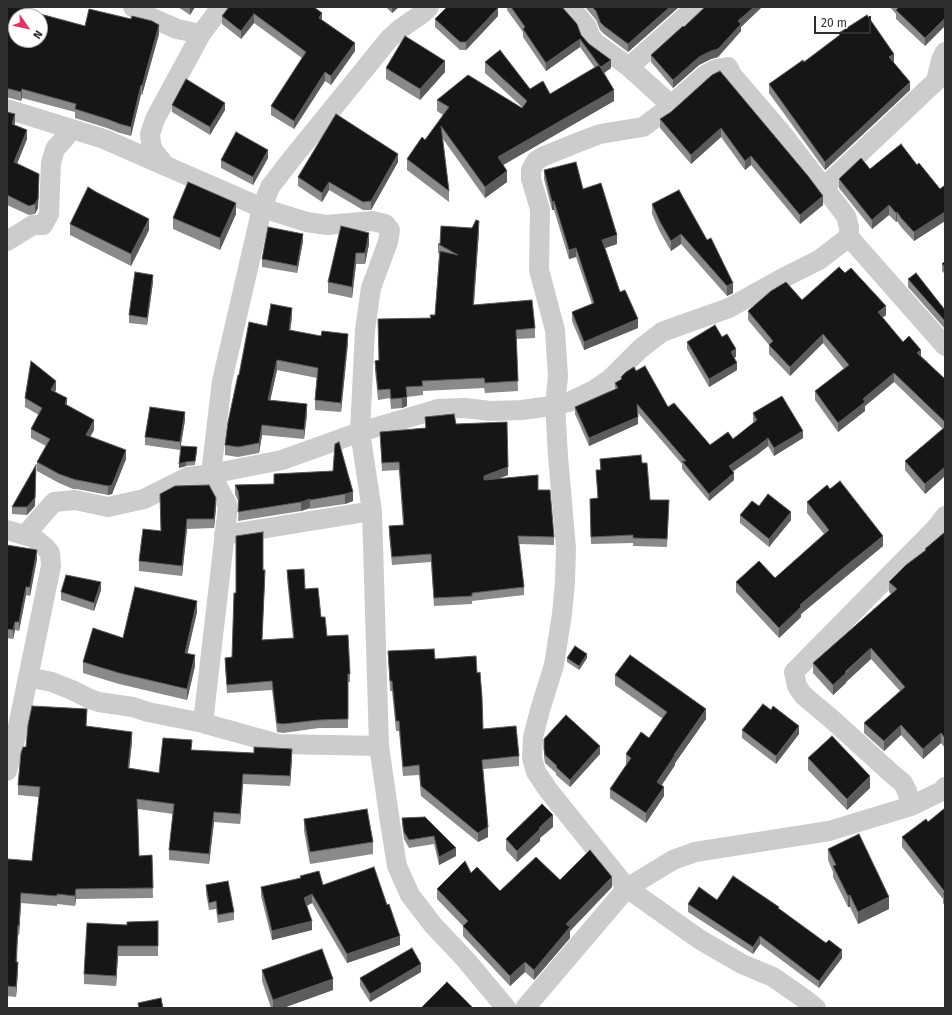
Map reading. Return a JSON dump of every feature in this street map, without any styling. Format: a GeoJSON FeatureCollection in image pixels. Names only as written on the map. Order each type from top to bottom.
{"type":"FeatureCollection","features":[{"type":"Feature","properties":{"kind":"street"},"geometry":{"type":"LineString","coordinates":[[133,7],[143,14],[177,29],[201,34]]}},
{"type":"Feature","properties":{"kind":"street"},"geometry":{"type":"LineString","coordinates":[[165,166],[153,150],[150,134],[155,119],[201,34],[221,7]]}},
{"type":"Feature","properties":{"kind":"street"},"geometry":{"type":"LineString","coordinates":[[203,723],[228,506],[211,474],[222,381],[262,208],[270,187],[389,39],[400,29],[424,13],[429,7]]}},
{"type":"Feature","properties":{"kind":"street"},"geometry":{"type":"LineString","coordinates":[[570,7],[587,27],[590,36],[596,43],[629,67],[672,105]]}},
{"type":"Feature","properties":{"kind":"street"},"geometry":{"type":"LineString","coordinates":[[629,67],[696,7]]}},
{"type":"Feature","properties":{"kind":"street"},"geometry":{"type":"LineString","coordinates":[[824,187],[936,81],[941,60],[945,52]]}},
{"type":"Feature","properties":{"kind":"street"},"geometry":{"type":"LineString","coordinates":[[816,1008],[773,977],[742,964],[699,939],[627,888],[536,772],[532,758],[533,737],[554,665],[562,614],[566,548],[555,404],[558,376],[555,330],[539,270],[540,209],[531,179],[531,170],[536,161],[542,157],[579,142],[600,134],[643,127],[672,105],[705,75],[716,69],[728,67],[732,76],[781,132],[846,216],[849,227],[849,238],[945,346]]}},
{"type":"Feature","properties":{"kind":"street"},"geometry":{"type":"LineString","coordinates":[[7,109],[104,139],[262,208],[307,222],[327,225],[372,221],[386,224],[390,230],[388,242],[371,288],[365,330],[360,432],[372,511],[379,746],[397,866],[410,895],[433,925],[466,960],[506,1008]]}},
{"type":"Feature","properties":{"kind":"street"},"geometry":{"type":"LineString","coordinates":[[7,242],[33,225],[43,225],[49,214],[51,163],[55,149],[66,138],[71,129]]}},
{"type":"Feature","properties":{"kind":"street"},"geometry":{"type":"LineString","coordinates":[[16,532],[54,502],[75,500],[108,508],[144,499],[188,477],[282,460],[360,432],[438,409],[465,408],[490,411],[522,410],[569,402],[594,390],[610,379],[640,349],[662,332],[729,308],[781,278],[819,260],[849,238]]}},
{"type":"Feature","properties":{"kind":"street"},"geometry":{"type":"LineString","coordinates":[[224,535],[372,511]]}},
{"type":"Feature","properties":{"kind":"street"},"geometry":{"type":"LineString","coordinates":[[910,806],[907,790],[903,782],[803,695],[797,686],[794,672],[935,529],[945,516]]}},
{"type":"Feature","properties":{"kind":"street"},"geometry":{"type":"LineString","coordinates":[[7,771],[16,736],[51,566],[50,553],[45,547],[34,538],[16,532]]}},
{"type":"Feature","properties":{"kind":"street"},"geometry":{"type":"LineString","coordinates":[[28,677],[52,682],[98,702],[133,707],[148,712],[203,723],[278,744],[379,746]]}},
{"type":"Feature","properties":{"kind":"street"},"geometry":{"type":"LineString","coordinates":[[524,1008],[627,888],[673,860],[695,852],[829,830],[910,806],[942,791],[945,787]]}},
{"type":"Feature","properties":{"kind":"building"},"geometry":{"type":"Polygon","coordinates":[[[7,7],[30,7],[8,8],[8,48],[48,48],[48,16],[85,26],[89,9],[131,19],[132,16],[152,21],[159,25],[142,86],[141,85],[131,127],[75,109],[76,104],[22,89],[21,92],[7,89],[7,7]]]}},
{"type":"Feature","properties":{"kind":"building"},"geometry":{"type":"Polygon","coordinates":[[[229,7],[314,7],[322,13],[319,18],[355,43],[331,76],[325,72],[294,121],[271,106],[306,52],[253,13],[254,14],[241,31],[222,16],[229,7]]]}},
{"type":"Feature","properties":{"kind":"building"},"geometry":{"type":"Polygon","coordinates":[[[447,7],[498,8],[466,42],[460,42],[435,19],[447,7]]]}},
{"type":"Feature","properties":{"kind":"building"},"geometry":{"type":"Polygon","coordinates":[[[511,7],[562,7],[577,24],[581,35],[589,44],[611,60],[601,67],[580,39],[546,63],[523,29],[525,27],[511,7]]]}},
{"type":"Feature","properties":{"kind":"building"},"geometry":{"type":"Polygon","coordinates":[[[592,7],[670,7],[628,44],[600,22],[596,11],[592,7]]]}},
{"type":"Feature","properties":{"kind":"building"},"geometry":{"type":"Polygon","coordinates":[[[705,7],[754,7],[738,21],[741,24],[718,49],[699,57],[673,80],[651,55],[705,7]]]}},
{"type":"Feature","properties":{"kind":"building"},"geometry":{"type":"Polygon","coordinates":[[[897,7],[945,7],[945,18],[925,38],[896,10],[898,8],[897,7]]]}},
{"type":"Feature","properties":{"kind":"building"},"geometry":{"type":"Polygon","coordinates":[[[867,15],[894,54],[889,57],[910,82],[825,162],[769,84],[803,60],[804,62],[840,35],[839,33],[867,15]]]}},
{"type":"Feature","properties":{"kind":"building"},"geometry":{"type":"Polygon","coordinates":[[[405,36],[445,61],[420,89],[386,68],[405,36]]]}},
{"type":"Feature","properties":{"kind":"building"},"geometry":{"type":"Polygon","coordinates":[[[500,50],[530,89],[543,81],[550,94],[599,65],[614,90],[498,157],[507,171],[485,187],[441,126],[449,191],[407,159],[422,137],[425,140],[449,107],[437,100],[468,75],[522,108],[527,101],[485,62],[500,50]]]}},
{"type":"Feature","properties":{"kind":"building"},"geometry":{"type":"Polygon","coordinates":[[[720,71],[823,196],[800,215],[751,156],[745,161],[721,128],[691,155],[660,119],[671,112],[712,75],[720,71]]]}},
{"type":"Feature","properties":{"kind":"building"},"geometry":{"type":"Polygon","coordinates":[[[186,79],[225,103],[210,127],[172,105],[186,79]]]}},
{"type":"Feature","properties":{"kind":"building"},"geometry":{"type":"Polygon","coordinates":[[[7,112],[15,114],[12,124],[27,130],[14,162],[39,174],[38,199],[35,204],[29,206],[7,195],[7,112]]]}},
{"type":"Feature","properties":{"kind":"building"},"geometry":{"type":"Polygon","coordinates":[[[336,114],[398,154],[371,201],[363,202],[329,182],[322,193],[298,177],[336,114]]]}},
{"type":"Feature","properties":{"kind":"building"},"geometry":{"type":"Polygon","coordinates":[[[236,132],[268,150],[253,177],[221,160],[236,132]]]}},
{"type":"Feature","properties":{"kind":"building"},"geometry":{"type":"Polygon","coordinates":[[[901,144],[917,165],[919,163],[940,189],[945,185],[945,212],[914,232],[889,205],[872,220],[839,179],[861,158],[870,169],[901,144]]]}},
{"type":"Feature","properties":{"kind":"building"},"geometry":{"type":"Polygon","coordinates":[[[576,162],[583,189],[601,183],[617,235],[602,240],[620,292],[625,290],[638,319],[584,342],[572,312],[594,303],[576,248],[569,250],[554,201],[552,202],[544,170],[576,162]]]}},
{"type":"Feature","properties":{"kind":"building"},"geometry":{"type":"Polygon","coordinates":[[[188,182],[236,203],[220,238],[173,218],[188,182]]]}},
{"type":"Feature","properties":{"kind":"building"},"geometry":{"type":"Polygon","coordinates":[[[88,187],[149,219],[131,254],[70,224],[88,187]]]}},
{"type":"Feature","properties":{"kind":"building"},"geometry":{"type":"Polygon","coordinates":[[[679,190],[707,240],[711,238],[733,283],[727,286],[681,234],[671,241],[652,204],[679,190]]]}},
{"type":"Feature","properties":{"kind":"building"},"geometry":{"type":"Polygon","coordinates":[[[476,220],[479,221],[473,305],[532,300],[535,328],[516,330],[518,381],[485,383],[484,378],[422,381],[423,386],[406,387],[407,397],[391,399],[390,389],[378,390],[375,361],[379,360],[378,319],[431,318],[430,315],[435,315],[440,251],[458,255],[438,244],[440,244],[441,226],[472,228],[476,220]]]}},
{"type":"Feature","properties":{"kind":"building"},"geometry":{"type":"Polygon","coordinates":[[[341,226],[369,233],[365,253],[356,253],[352,287],[328,282],[341,226]]]}},
{"type":"Feature","properties":{"kind":"building"},"geometry":{"type":"Polygon","coordinates":[[[268,227],[303,234],[297,266],[262,259],[268,227]]]}},
{"type":"Feature","properties":{"kind":"building"},"geometry":{"type":"Polygon","coordinates":[[[839,267],[845,273],[851,268],[886,306],[878,312],[903,342],[909,336],[921,350],[917,353],[945,379],[945,422],[894,373],[863,399],[865,402],[838,423],[815,391],[849,365],[823,334],[790,367],[769,345],[773,341],[748,311],[771,291],[786,282],[802,300],[839,267]]]}},
{"type":"Feature","properties":{"kind":"building"},"geometry":{"type":"Polygon","coordinates":[[[135,272],[153,275],[147,318],[129,315],[135,272]]]}},
{"type":"Feature","properties":{"kind":"building"},"geometry":{"type":"Polygon","coordinates":[[[916,273],[945,310],[945,321],[908,279],[916,273]]]}},
{"type":"Feature","properties":{"kind":"building"},"geometry":{"type":"Polygon","coordinates":[[[271,304],[292,308],[289,330],[321,336],[322,331],[348,334],[341,403],[315,400],[318,368],[277,360],[268,400],[307,404],[304,430],[262,425],[259,443],[238,447],[225,445],[228,422],[249,322],[267,326],[271,304]]]}},
{"type":"Feature","properties":{"kind":"building"},"geometry":{"type":"Polygon","coordinates":[[[715,325],[722,337],[727,334],[736,349],[731,352],[737,363],[709,379],[687,342],[715,325]]]}},
{"type":"Feature","properties":{"kind":"building"},"geometry":{"type":"Polygon","coordinates":[[[31,361],[56,381],[51,390],[67,398],[65,404],[94,420],[86,435],[126,450],[112,485],[108,486],[73,479],[59,474],[37,462],[50,439],[31,429],[42,408],[25,398],[31,361]]]}},
{"type":"Feature","properties":{"kind":"building"},"geometry":{"type":"Polygon","coordinates":[[[645,366],[668,407],[674,403],[710,445],[728,432],[733,439],[757,420],[753,413],[782,396],[803,431],[774,448],[768,438],[729,466],[734,473],[709,494],[682,461],[686,461],[637,404],[638,417],[589,438],[575,407],[618,388],[615,383],[622,379],[621,377],[626,372],[634,367],[636,371],[645,366]]]}},
{"type":"Feature","properties":{"kind":"building"},"geometry":{"type":"Polygon","coordinates":[[[150,407],[185,412],[180,442],[145,437],[150,407]]]}},
{"type":"Feature","properties":{"kind":"building"},"geometry":{"type":"Polygon","coordinates":[[[454,414],[456,424],[507,422],[508,467],[484,476],[484,480],[538,475],[538,490],[550,490],[554,537],[518,536],[524,587],[472,593],[472,596],[434,598],[431,554],[392,557],[389,526],[404,525],[399,462],[382,463],[380,432],[426,428],[425,417],[454,414]]]}},
{"type":"Feature","properties":{"kind":"building"},"geometry":{"type":"Polygon","coordinates":[[[945,427],[945,467],[925,484],[905,461],[945,427]]]}},
{"type":"Feature","properties":{"kind":"building"},"geometry":{"type":"Polygon","coordinates":[[[339,442],[353,492],[238,512],[239,497],[235,485],[274,484],[274,474],[333,471],[335,444],[339,442]]]}},
{"type":"Feature","properties":{"kind":"building"},"geometry":{"type":"Polygon","coordinates":[[[181,446],[197,447],[195,461],[179,464],[181,446]]]}},
{"type":"Feature","properties":{"kind":"building"},"geometry":{"type":"Polygon","coordinates":[[[641,455],[642,463],[647,463],[650,500],[669,500],[667,539],[633,538],[633,535],[591,537],[590,499],[598,498],[596,470],[601,470],[600,459],[641,455]]]}},
{"type":"Feature","properties":{"kind":"building"},"geometry":{"type":"Polygon","coordinates":[[[36,465],[35,498],[27,507],[12,507],[36,465]]]}},
{"type":"Feature","properties":{"kind":"building"},"geometry":{"type":"Polygon","coordinates":[[[840,481],[883,536],[800,605],[801,607],[779,628],[736,582],[759,561],[775,578],[829,530],[807,502],[827,485],[830,489],[840,481]]]}},
{"type":"Feature","properties":{"kind":"building"},"geometry":{"type":"Polygon","coordinates":[[[209,485],[216,498],[214,519],[187,519],[182,566],[139,561],[143,529],[161,531],[160,494],[175,486],[209,485]]]}},
{"type":"Feature","properties":{"kind":"building"},"geometry":{"type":"Polygon","coordinates":[[[768,494],[791,512],[769,539],[740,515],[752,501],[759,506],[768,494]]]}},
{"type":"Feature","properties":{"kind":"building"},"geometry":{"type":"Polygon","coordinates":[[[263,532],[263,570],[265,570],[262,640],[294,638],[287,570],[304,569],[305,589],[318,588],[321,617],[325,617],[327,636],[348,635],[350,674],[348,674],[348,719],[319,720],[283,724],[277,723],[272,681],[227,685],[225,658],[232,657],[234,593],[236,593],[236,536],[263,532]]]}},
{"type":"Feature","properties":{"kind":"building"},"geometry":{"type":"Polygon","coordinates":[[[945,532],[945,738],[941,733],[923,749],[901,725],[884,741],[864,723],[905,687],[871,648],[833,685],[813,663],[897,589],[889,582],[906,565],[926,550],[925,549],[945,532]]]}},
{"type":"Feature","properties":{"kind":"building"},"geometry":{"type":"Polygon","coordinates":[[[7,545],[37,550],[30,587],[26,587],[19,622],[15,622],[13,630],[7,629],[7,545]]]}},
{"type":"Feature","properties":{"kind":"building"},"geometry":{"type":"Polygon","coordinates":[[[66,575],[101,582],[94,603],[61,592],[66,575]]]}},
{"type":"Feature","properties":{"kind":"building"},"geometry":{"type":"Polygon","coordinates":[[[135,587],[197,601],[185,653],[195,655],[187,689],[119,673],[83,662],[93,628],[123,638],[135,587]]]}},
{"type":"Feature","properties":{"kind":"building"},"geometry":{"type":"Polygon","coordinates":[[[575,646],[587,654],[579,666],[567,658],[575,646]]]}},
{"type":"Feature","properties":{"kind":"building"},"geometry":{"type":"Polygon","coordinates":[[[434,649],[435,659],[476,656],[477,673],[480,672],[483,729],[516,726],[519,756],[482,760],[488,827],[478,833],[421,786],[419,765],[403,767],[399,721],[396,721],[392,681],[390,681],[388,651],[434,649]]]}},
{"type":"Feature","properties":{"kind":"building"},"geometry":{"type":"Polygon","coordinates":[[[630,655],[706,709],[657,782],[664,787],[646,813],[610,789],[631,758],[626,754],[641,732],[649,738],[667,712],[615,675],[630,655]]]}},
{"type":"Feature","properties":{"kind":"building"},"geometry":{"type":"Polygon","coordinates":[[[763,704],[771,710],[773,706],[799,726],[776,756],[742,730],[763,704]]]}},
{"type":"Feature","properties":{"kind":"building"},"geometry":{"type":"Polygon","coordinates":[[[32,706],[87,709],[86,726],[132,732],[128,768],[159,773],[163,738],[192,740],[191,750],[254,753],[254,747],[292,749],[290,776],[243,774],[240,814],[214,812],[209,854],[169,850],[174,804],[137,799],[139,856],[152,855],[153,888],[76,889],[75,896],[21,893],[16,962],[18,962],[16,987],[7,986],[7,866],[8,859],[32,861],[40,787],[18,785],[21,753],[23,747],[26,747],[28,725],[32,706]]]}},
{"type":"Feature","properties":{"kind":"building"},"geometry":{"type":"Polygon","coordinates":[[[566,715],[600,746],[570,780],[545,755],[544,749],[544,739],[566,715]]]}},
{"type":"Feature","properties":{"kind":"building"},"geometry":{"type":"Polygon","coordinates":[[[832,736],[870,776],[847,799],[808,758],[832,736]]]}},
{"type":"Feature","properties":{"kind":"building"},"geometry":{"type":"Polygon","coordinates":[[[542,804],[553,815],[517,851],[506,839],[542,804]]]}},
{"type":"Feature","properties":{"kind":"building"},"geometry":{"type":"Polygon","coordinates":[[[945,808],[945,892],[902,837],[926,819],[928,822],[945,808]]]}},
{"type":"Feature","properties":{"kind":"building"},"geometry":{"type":"Polygon","coordinates":[[[367,809],[373,842],[310,852],[304,819],[367,809]]]}},
{"type":"Feature","properties":{"kind":"building"},"geometry":{"type":"Polygon","coordinates":[[[425,817],[456,848],[439,857],[434,836],[409,840],[404,832],[402,818],[425,817]]]}},
{"type":"Feature","properties":{"kind":"building"},"geometry":{"type":"Polygon","coordinates":[[[859,834],[889,897],[858,912],[833,866],[836,865],[828,849],[859,834]]]}},
{"type":"Feature","properties":{"kind":"building"},"geometry":{"type":"Polygon","coordinates":[[[590,850],[612,877],[566,924],[570,927],[534,970],[525,962],[510,976],[463,926],[468,921],[437,889],[465,861],[471,873],[477,867],[500,891],[536,857],[560,880],[590,850]]]}},
{"type":"Feature","properties":{"kind":"building"},"geometry":{"type":"Polygon","coordinates":[[[374,867],[387,905],[389,904],[400,936],[347,954],[312,894],[304,898],[312,921],[272,931],[261,887],[301,878],[300,876],[319,871],[323,885],[374,867]]]}},
{"type":"Feature","properties":{"kind":"building"},"geometry":{"type":"Polygon","coordinates":[[[733,876],[779,907],[778,908],[826,943],[829,940],[842,950],[819,981],[760,936],[753,947],[688,904],[699,887],[717,900],[733,876]]]}},
{"type":"Feature","properties":{"kind":"building"},"geometry":{"type":"Polygon","coordinates":[[[228,881],[234,912],[218,915],[216,901],[209,903],[206,885],[228,881]]]}},
{"type":"Feature","properties":{"kind":"building"},"geometry":{"type":"Polygon","coordinates":[[[158,921],[158,946],[118,946],[116,976],[84,974],[87,923],[127,925],[127,922],[158,921]]]}},
{"type":"Feature","properties":{"kind":"building"},"geometry":{"type":"Polygon","coordinates":[[[412,948],[421,964],[370,994],[360,978],[412,948]]]}},
{"type":"Feature","properties":{"kind":"building"},"geometry":{"type":"Polygon","coordinates":[[[322,949],[333,979],[273,1000],[262,970],[322,949]]]}},
{"type":"Feature","properties":{"kind":"building"},"geometry":{"type":"Polygon","coordinates":[[[447,982],[473,1008],[421,1008],[447,982]]]}},
{"type":"Feature","properties":{"kind":"building"},"geometry":{"type":"Polygon","coordinates":[[[161,998],[163,1008],[139,1008],[138,1003],[161,998]]]}}]}
